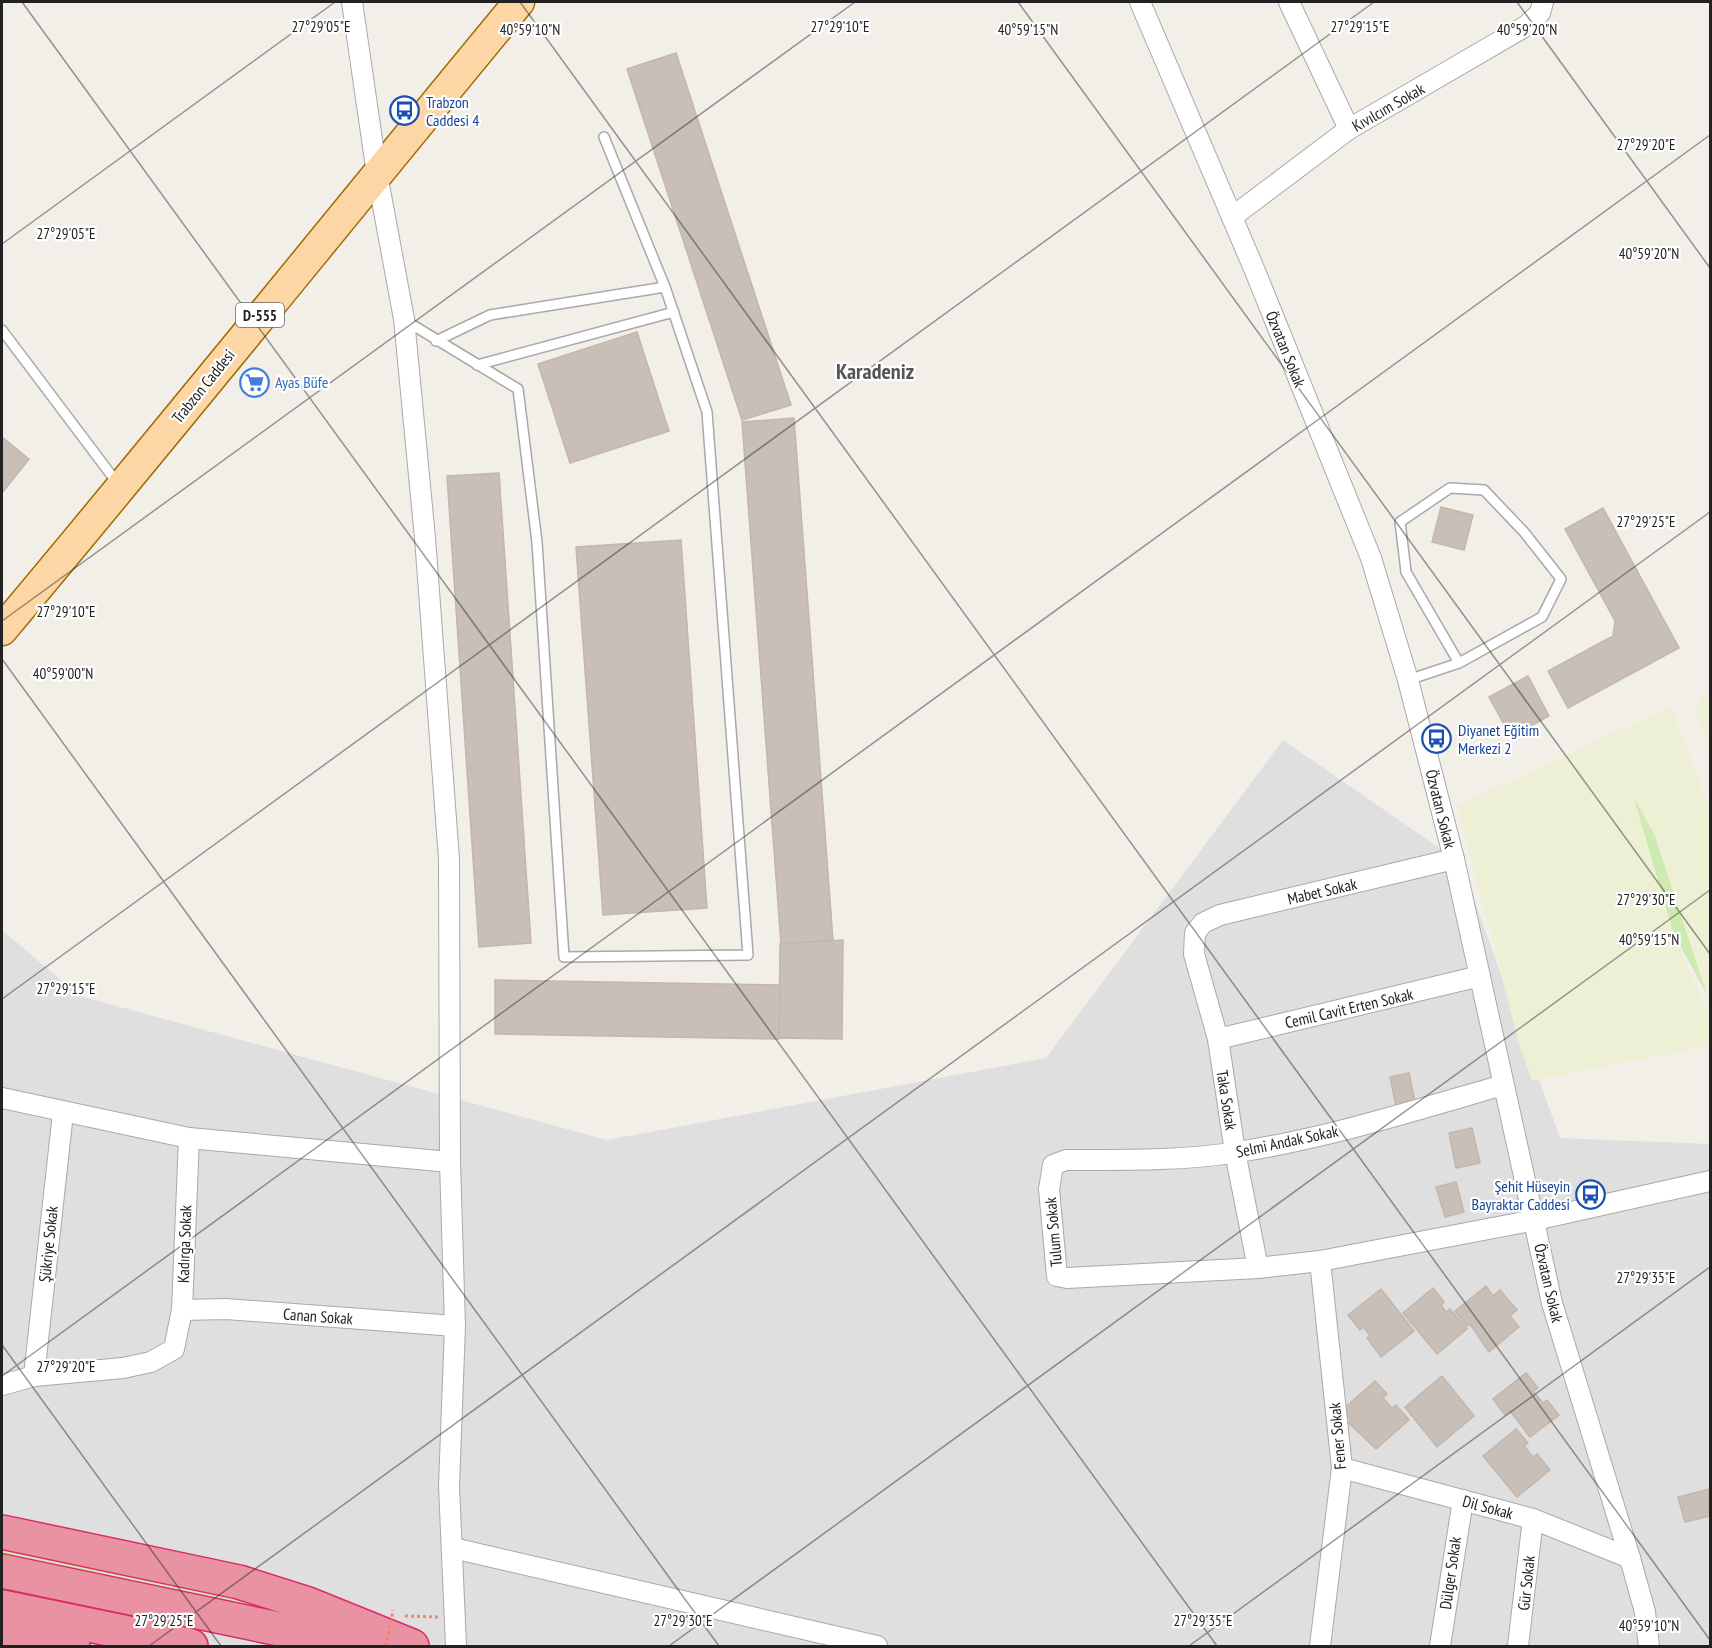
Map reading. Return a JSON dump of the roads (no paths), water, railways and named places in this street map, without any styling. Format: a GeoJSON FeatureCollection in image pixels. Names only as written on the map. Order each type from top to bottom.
{"type":"FeatureCollection","features":[{"type":"Feature","properties":{"kind":"highway"},"geometry":{"type":"LineString","coordinates":[[2,1532],[239,1582],[317,1608],[412,1647]]}},
{"type":"Feature","properties":{"kind":"highway"},"geometry":{"type":"LineString","coordinates":[[2,1571],[360,1647]]}},
{"type":"Feature","properties":{"kind":"highway"},"geometry":{"type":"LineString","coordinates":[[2,1607],[191,1647]]}},
{"type":"Feature","properties":{"kind":"highway"},"geometry":{"type":"LineString","coordinates":[[2,1634],[73,1647]]}},
{"type":"Feature","properties":{"kind":"main road","name":"Trabzon Caddesi"},"geometry":{"type":"LineString","coordinates":[[2,630],[519,2]]}},
{"type":"Feature","properties":{"kind":"street"},"geometry":{"type":"LineString","coordinates":[[352,2],[378,174],[404,320],[425,538],[449,859],[450,1162],[455,1326],[449,1486],[456,1647]]}},
{"type":"Feature","properties":{"kind":"street","name":"Özvatan Sokak"},"geometry":{"type":"LineString","coordinates":[[1140,2],[1232,217],[1371,558],[1408,680],[1454,859],[1552,1304],[1630,1558],[1645,1612],[1649,1647]]}},
{"type":"Feature","properties":{"kind":"street"},"geometry":{"type":"LineString","coordinates":[[1289,2],[1348,129]]}},
{"type":"Feature","properties":{"kind":"street","name":"Kıvılcım Sokak"},"geometry":{"type":"LineString","coordinates":[[1232,217],[1348,129],[1526,27],[1540,13],[1543,2]]}},
{"type":"Feature","properties":{"kind":"street","name":"Mabet Sokak"},"geometry":{"type":"LineString","coordinates":[[1195,933],[1203,923],[1220,915],[1454,859]]}},
{"type":"Feature","properties":{"kind":"street","name":"Taka Sokak"},"geometry":{"type":"LineString","coordinates":[[1195,933],[1194,954],[1218,1039],[1235,1152],[1258,1268]]}},
{"type":"Feature","properties":{"kind":"street","name":"Cemil Cavit Erten Sokak"},"geometry":{"type":"LineString","coordinates":[[1218,1039],[1480,976]]}},
{"type":"Feature","properties":{"kind":"street","name":"Selmi Andak Sokak"},"geometry":{"type":"LineString","coordinates":[[1066,1160],[1170,1160],[1235,1152],[1366,1124],[1503,1085]]}},
{"type":"Feature","properties":{"kind":"street"},"geometry":{"type":"LineString","coordinates":[[2,1098],[63,1113],[189,1137],[450,1162]]}},
{"type":"Feature","properties":{"kind":"street","name":"Şükriye Sokak"},"geometry":{"type":"LineString","coordinates":[[34,1376],[63,1113]]}},
{"type":"Feature","properties":{"kind":"street","name":"Kadırga Sokak"},"geometry":{"type":"LineString","coordinates":[[34,1376],[123,1368],[152,1362],[174,1349],[182,1310],[189,1137]]}},
{"type":"Feature","properties":{"kind":"street","name":"Tulum Sokak"},"geometry":{"type":"LineString","coordinates":[[1066,1160],[1053,1166],[1049,1189],[1057,1276],[1067,1278],[1258,1268]]}},
{"type":"Feature","properties":{"kind":"street"},"geometry":{"type":"LineString","coordinates":[[1258,1268],[1320,1261],[1535,1220],[1710,1181]]}},
{"type":"Feature","properties":{"kind":"street","name":"Fener Sokak"},"geometry":{"type":"LineString","coordinates":[[1320,1261],[1342,1468],[1320,1647]]}},
{"type":"Feature","properties":{"kind":"street","name":"Canan Sokak"},"geometry":{"type":"LineString","coordinates":[[182,1310],[226,1309],[455,1326]]}},
{"type":"Feature","properties":{"kind":"street"},"geometry":{"type":"LineString","coordinates":[[2,1385],[34,1376]]}},
{"type":"Feature","properties":{"kind":"street","name":"Dil Sokak"},"geometry":{"type":"LineString","coordinates":[[1342,1468],[1533,1519],[1630,1558]]}},
{"type":"Feature","properties":{"kind":"street","name":"Dülger Sokak"},"geometry":{"type":"LineString","coordinates":[[1440,1647],[1462,1500]]}},
{"type":"Feature","properties":{"kind":"street","name":"Gür Sokak"},"geometry":{"type":"LineString","coordinates":[[1518,1647],[1533,1519]]}},
{"type":"Feature","properties":{"kind":"street"},"geometry":{"type":"LineString","coordinates":[[453,1548],[878,1647]]}},
{"type":"Feature","properties":{"kind":"lane"},"geometry":{"type":"LineString","coordinates":[[404,320],[518,388],[537,542],[564,957],[748,955],[707,412],[665,287],[604,137]]}},
{"type":"Feature","properties":{"kind":"lane"},"geometry":{"type":"LineString","coordinates":[[436,341],[490,315],[665,287]]}},
{"type":"Feature","properties":{"kind":"lane"},"geometry":{"type":"LineString","coordinates":[[477,364],[674,312]]}},
{"type":"Feature","properties":{"kind":"lane"},"geometry":{"type":"LineString","coordinates":[[2,330],[121,488]]}},
{"type":"Feature","properties":{"kind":"lane"},"geometry":{"type":"LineString","coordinates":[[1408,680],[1459,663],[1542,617],[1561,579],[1524,532],[1484,490],[1450,488],[1400,522],[1406,572],[1459,663]]}},
{"type":"Feature","properties":{"kind":"place","name":"Trabzon Caddesi 4"},"geometry":{"type":"Point","coordinates":[405,111]}},
{"type":"Feature","properties":{"kind":"place","name":"Ayas Büfe"},"geometry":{"type":"Point","coordinates":[254,382]}},
{"type":"Feature","properties":{"kind":"place","name":"Diyanet Eğitim Merkezi 2"},"geometry":{"type":"Point","coordinates":[1437,739]}},
{"type":"Feature","properties":{"kind":"place","name":"Şehit Hüseyin Bayraktar Caddesi"},"geometry":{"type":"Point","coordinates":[1591,1195]}},
{"type":"Feature","properties":{"kind":"district","name":"Karadeniz"},"geometry":{"type":"Point","coordinates":[875,371]}}]}
